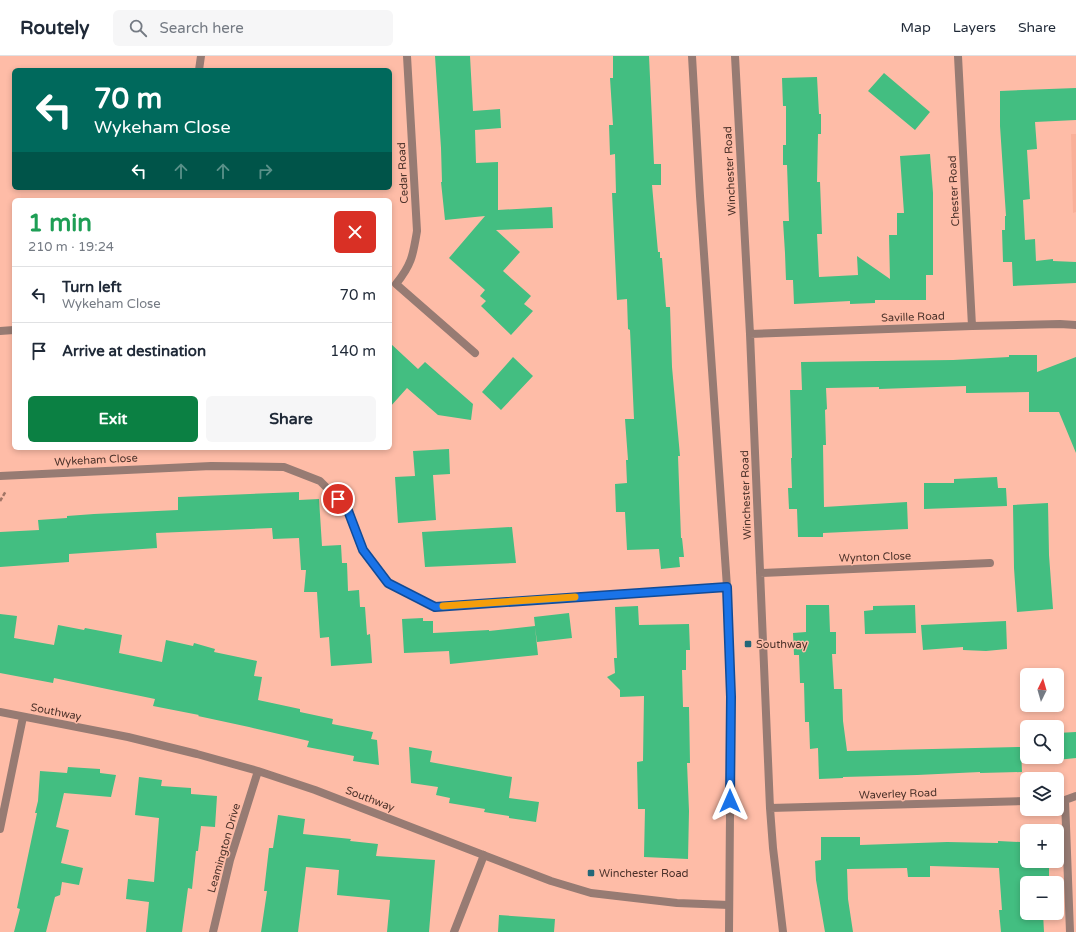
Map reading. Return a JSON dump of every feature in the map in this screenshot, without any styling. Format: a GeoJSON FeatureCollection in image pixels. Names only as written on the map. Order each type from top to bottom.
{"type":"FeatureCollection","features":[{"type":"Feature","properties":{"kind":"street"},"geometry":{"type":"LineString","coordinates":[[199,68],[201,56]]}},
{"type":"Feature","properties":{"kind":"street","name":"Cedar Road"},"geometry":{"type":"LineString","coordinates":[[407,56],[416,231],[414,252],[407,270],[393,287],[475,353]]}},
{"type":"Feature","properties":{"kind":"street"},"geometry":{"type":"LineString","coordinates":[[692,56],[700,204],[727,587],[731,697],[730,932]]}},
{"type":"Feature","properties":{"kind":"street","name":"Winchester Road"},"geometry":{"type":"LineString","coordinates":[[735,56],[750,334],[770,808],[783,932]]}},
{"type":"Feature","properties":{"kind":"street","name":"Chester Road"},"geometry":{"type":"LineString","coordinates":[[958,56],[972,326]]}},
{"type":"Feature","properties":{"kind":"street","name":"Saville Road"},"geometry":{"type":"LineString","coordinates":[[750,334],[972,326],[1076,325]]}},
{"type":"Feature","properties":{"kind":"street"},"geometry":{"type":"LineString","coordinates":[[0,331],[12,330]]}},
{"type":"Feature","properties":{"kind":"street","name":"Wykeham Close"},"geometry":{"type":"LineString","coordinates":[[0,476],[211,466],[284,467],[320,480],[347,508],[363,550],[388,583],[435,607],[727,587]]}},
{"type":"Feature","properties":{"kind":"street","name":"Wynton Close"},"geometry":{"type":"LineString","coordinates":[[760,573],[990,563]]}},
{"type":"Feature","properties":{"kind":"street","name":"Southway"},"geometry":{"type":"LineString","coordinates":[[0,712],[128,737],[258,771],[315,790],[550,881],[591,893],[677,903],[729,905]]}},
{"type":"Feature","properties":{"kind":"street"},"geometry":{"type":"LineString","coordinates":[[0,829],[23,717]]}},
{"type":"Feature","properties":{"kind":"street","name":"Leamington Drive"},"geometry":{"type":"LineString","coordinates":[[213,932],[230,860],[258,771]]}},
{"type":"Feature","properties":{"kind":"street"},"geometry":{"type":"LineString","coordinates":[[1064,799],[1076,796]]}},
{"type":"Feature","properties":{"kind":"street","name":"Waverley Road"},"geometry":{"type":"LineString","coordinates":[[770,808],[1020,801]]}},
{"type":"Feature","properties":{"kind":"street"},"geometry":{"type":"LineString","coordinates":[[1062,816],[1070,932]]}},
{"type":"Feature","properties":{"kind":"street"},"geometry":{"type":"LineString","coordinates":[[454,932],[484,855]]}},
{"type":"Feature","properties":{"kind":"shaded area"},"geometry":{"type":"Polygon","coordinates":[[[1071,134],[1076,134],[1076,212],[1073,213],[1071,134]]]}},
{"type":"Feature","properties":{"kind":"building"},"geometry":{"type":"Polygon","coordinates":[[[435,56],[470,56],[473,111],[500,109],[501,128],[475,130],[476,163],[498,162],[498,210],[552,207],[553,228],[496,230],[520,252],[503,271],[531,296],[524,304],[533,311],[511,335],[481,306],[486,301],[480,296],[485,290],[449,258],[485,216],[445,220],[441,182],[441,148],[435,56]]]}},
{"type":"Feature","properties":{"kind":"building"},"geometry":{"type":"Polygon","coordinates":[[[613,56],[649,56],[654,164],[661,164],[661,185],[652,185],[658,252],[660,252],[660,258],[662,258],[666,307],[670,307],[672,367],[680,456],[678,456],[681,538],[684,557],[679,557],[680,567],[661,569],[659,549],[627,550],[625,512],[616,512],[615,484],[627,483],[626,460],[628,460],[625,419],[634,419],[627,299],[617,300],[612,193],[616,193],[615,154],[610,155],[609,125],[613,125],[610,78],[613,78],[613,56]]]}},
{"type":"Feature","properties":{"kind":"building"},"geometry":{"type":"Polygon","coordinates":[[[884,73],[930,112],[915,130],[868,91],[884,73]]]}},
{"type":"Feature","properties":{"kind":"building"},"geometry":{"type":"Polygon","coordinates":[[[817,77],[819,114],[821,114],[821,134],[818,134],[817,182],[820,182],[822,234],[817,234],[819,277],[858,275],[857,256],[890,279],[889,235],[897,235],[897,213],[904,213],[900,156],[930,154],[933,193],[933,275],[926,275],[926,300],[875,300],[875,303],[850,304],[850,301],[794,304],[793,280],[786,280],[783,221],[789,221],[787,165],[783,165],[783,145],[786,145],[786,106],[783,106],[782,78],[817,77]]]}},
{"type":"Feature","properties":{"kind":"building"},"geometry":{"type":"Polygon","coordinates":[[[1076,88],[1076,120],[1035,122],[1037,149],[1027,150],[1030,199],[1023,200],[1025,240],[1035,239],[1036,261],[1053,259],[1053,261],[1076,262],[1076,283],[1013,286],[1012,262],[1003,262],[1002,230],[1005,230],[1006,216],[1000,126],[1000,91],[1076,88]]]}},
{"type":"Feature","properties":{"kind":"building"},"geometry":{"type":"Polygon","coordinates":[[[392,345],[418,369],[425,362],[473,404],[471,420],[438,415],[407,388],[392,405],[392,345]]]}},
{"type":"Feature","properties":{"kind":"building"},"geometry":{"type":"Polygon","coordinates":[[[1009,355],[1037,355],[1037,372],[1076,357],[1076,453],[1059,412],[1029,412],[1029,392],[966,393],[966,386],[879,389],[879,387],[826,388],[826,445],[823,445],[824,507],[907,502],[908,529],[823,533],[823,537],[798,537],[797,509],[789,509],[788,488],[792,488],[790,390],[802,390],[801,362],[953,360],[1009,357],[1009,355]]]}},
{"type":"Feature","properties":{"kind":"building"},"geometry":{"type":"Polygon","coordinates":[[[513,357],[533,376],[501,410],[482,392],[513,357]]]}},
{"type":"Feature","properties":{"kind":"building"},"geometry":{"type":"Polygon","coordinates":[[[449,449],[450,474],[433,475],[436,520],[398,523],[395,477],[415,476],[413,451],[449,449]]]}},
{"type":"Feature","properties":{"kind":"building"},"geometry":{"type":"Polygon","coordinates":[[[997,477],[998,488],[1006,488],[1007,506],[924,509],[924,483],[954,483],[954,479],[997,477]]]}},
{"type":"Feature","properties":{"kind":"building"},"geometry":{"type":"Polygon","coordinates":[[[299,492],[299,500],[319,499],[322,546],[341,545],[342,563],[347,563],[348,591],[359,590],[360,607],[365,607],[367,635],[370,634],[372,663],[331,666],[329,637],[320,638],[317,592],[304,592],[306,570],[301,570],[299,538],[273,539],[272,528],[156,533],[157,548],[69,554],[69,562],[0,567],[0,532],[39,530],[38,520],[94,514],[178,510],[178,497],[299,492]]]}},
{"type":"Feature","properties":{"kind":"building"},"geometry":{"type":"Polygon","coordinates":[[[1048,503],[1049,555],[1053,609],[1017,612],[1014,568],[1013,505],[1048,503]]]}},
{"type":"Feature","properties":{"kind":"building"},"geometry":{"type":"Polygon","coordinates":[[[512,527],[516,563],[425,567],[422,532],[512,527]]]}},
{"type":"Feature","properties":{"kind":"building"},"geometry":{"type":"Polygon","coordinates":[[[806,605],[829,605],[830,632],[836,632],[836,654],[832,654],[834,689],[842,689],[843,721],[847,751],[1020,747],[1020,764],[1022,764],[1022,772],[980,772],[819,779],[818,748],[810,749],[809,722],[805,722],[804,683],[800,683],[799,655],[794,655],[793,633],[806,632],[806,605]]]}},
{"type":"Feature","properties":{"kind":"building"},"geometry":{"type":"Polygon","coordinates":[[[915,605],[916,633],[865,634],[864,611],[873,610],[873,606],[915,605]]]}},
{"type":"Feature","properties":{"kind":"building"},"geometry":{"type":"Polygon","coordinates":[[[638,606],[639,625],[689,624],[690,650],[686,650],[686,670],[682,670],[683,707],[689,707],[690,763],[687,763],[689,811],[688,859],[644,857],[645,809],[638,809],[637,762],[643,761],[644,696],[620,697],[620,690],[607,677],[615,673],[614,658],[617,658],[615,607],[638,606]]]}},
{"type":"Feature","properties":{"kind":"building"},"geometry":{"type":"Polygon","coordinates":[[[569,613],[572,638],[537,642],[535,627],[538,655],[450,664],[449,651],[404,653],[402,619],[423,618],[423,621],[433,621],[433,633],[489,631],[535,626],[534,617],[569,613]]]}},
{"type":"Feature","properties":{"kind":"building"},"geometry":{"type":"Polygon","coordinates":[[[0,614],[17,616],[14,638],[54,645],[58,625],[84,630],[85,628],[122,635],[119,653],[162,662],[166,640],[193,646],[194,643],[215,649],[214,652],[257,661],[254,676],[262,677],[258,700],[300,709],[300,712],[333,719],[332,724],[373,732],[371,739],[377,740],[379,765],[353,761],[354,756],[307,747],[309,741],[198,716],[199,715],[153,706],[155,699],[54,678],[53,683],[0,673],[0,614]]]}},
{"type":"Feature","properties":{"kind":"building"},"geometry":{"type":"Polygon","coordinates":[[[1006,621],[1007,649],[986,651],[963,650],[963,647],[923,650],[921,625],[1006,621]]]}},
{"type":"Feature","properties":{"kind":"building"},"geometry":{"type":"Polygon","coordinates":[[[1076,732],[1076,758],[1064,759],[1064,733],[1076,732]]]}},
{"type":"Feature","properties":{"kind":"building"},"geometry":{"type":"Polygon","coordinates":[[[409,747],[432,751],[430,762],[512,777],[509,798],[539,802],[536,822],[509,818],[509,816],[484,812],[485,809],[449,803],[450,798],[436,795],[438,787],[411,783],[409,747]]]}},
{"type":"Feature","properties":{"kind":"building"},"geometry":{"type":"Polygon","coordinates":[[[68,767],[100,769],[100,773],[116,775],[111,797],[64,793],[56,827],[69,830],[61,863],[83,868],[79,885],[62,882],[60,895],[55,897],[46,932],[14,932],[20,909],[17,908],[37,813],[35,813],[38,801],[40,771],[67,773],[68,767]]]}},
{"type":"Feature","properties":{"kind":"building"},"geometry":{"type":"Polygon","coordinates":[[[139,777],[162,780],[161,786],[191,788],[191,794],[217,796],[215,827],[201,826],[198,851],[196,851],[192,889],[188,888],[182,932],[146,932],[149,902],[126,899],[128,879],[154,882],[159,818],[135,815],[139,777]]]}},
{"type":"Feature","properties":{"kind":"building"},"geometry":{"type":"Polygon","coordinates":[[[278,815],[305,819],[303,834],[351,839],[350,841],[378,844],[376,856],[435,860],[429,932],[387,932],[390,900],[337,895],[339,870],[306,867],[298,932],[261,932],[267,891],[264,891],[269,848],[273,848],[278,815]]]}},
{"type":"Feature","properties":{"kind":"building"},"geometry":{"type":"Polygon","coordinates":[[[821,837],[860,837],[860,845],[947,842],[998,843],[998,841],[1020,842],[1020,868],[1049,868],[1049,876],[1020,876],[1020,920],[1043,920],[1044,932],[1001,932],[999,910],[1002,910],[999,868],[930,866],[930,877],[908,877],[907,868],[847,869],[848,899],[853,932],[825,932],[816,880],[815,861],[821,860],[821,837]]]}},
{"type":"Feature","properties":{"kind":"building"},"geometry":{"type":"Polygon","coordinates":[[[499,915],[555,919],[554,932],[498,932],[499,915]]]}},
{"type":"Feature","properties":{"kind":"slow traffic"},"geometry":{"type":"LineString","coordinates":[[443,606],[575,597]]}},
{"type":"Feature","properties":{"kind":"place","name":"Southway"},"geometry":{"type":"Point","coordinates":[748,644]}},
{"type":"Feature","properties":{"kind":"place","name":"Winchester Road"},"geometry":{"type":"Point","coordinates":[591,873]}},
{"type":"Feature","properties":{"kind":"route"},"geometry":{"type":"LineString","coordinates":[[338,499],[347,508],[363,550],[388,583],[435,607],[727,587],[731,697],[730,801]]}}]}
